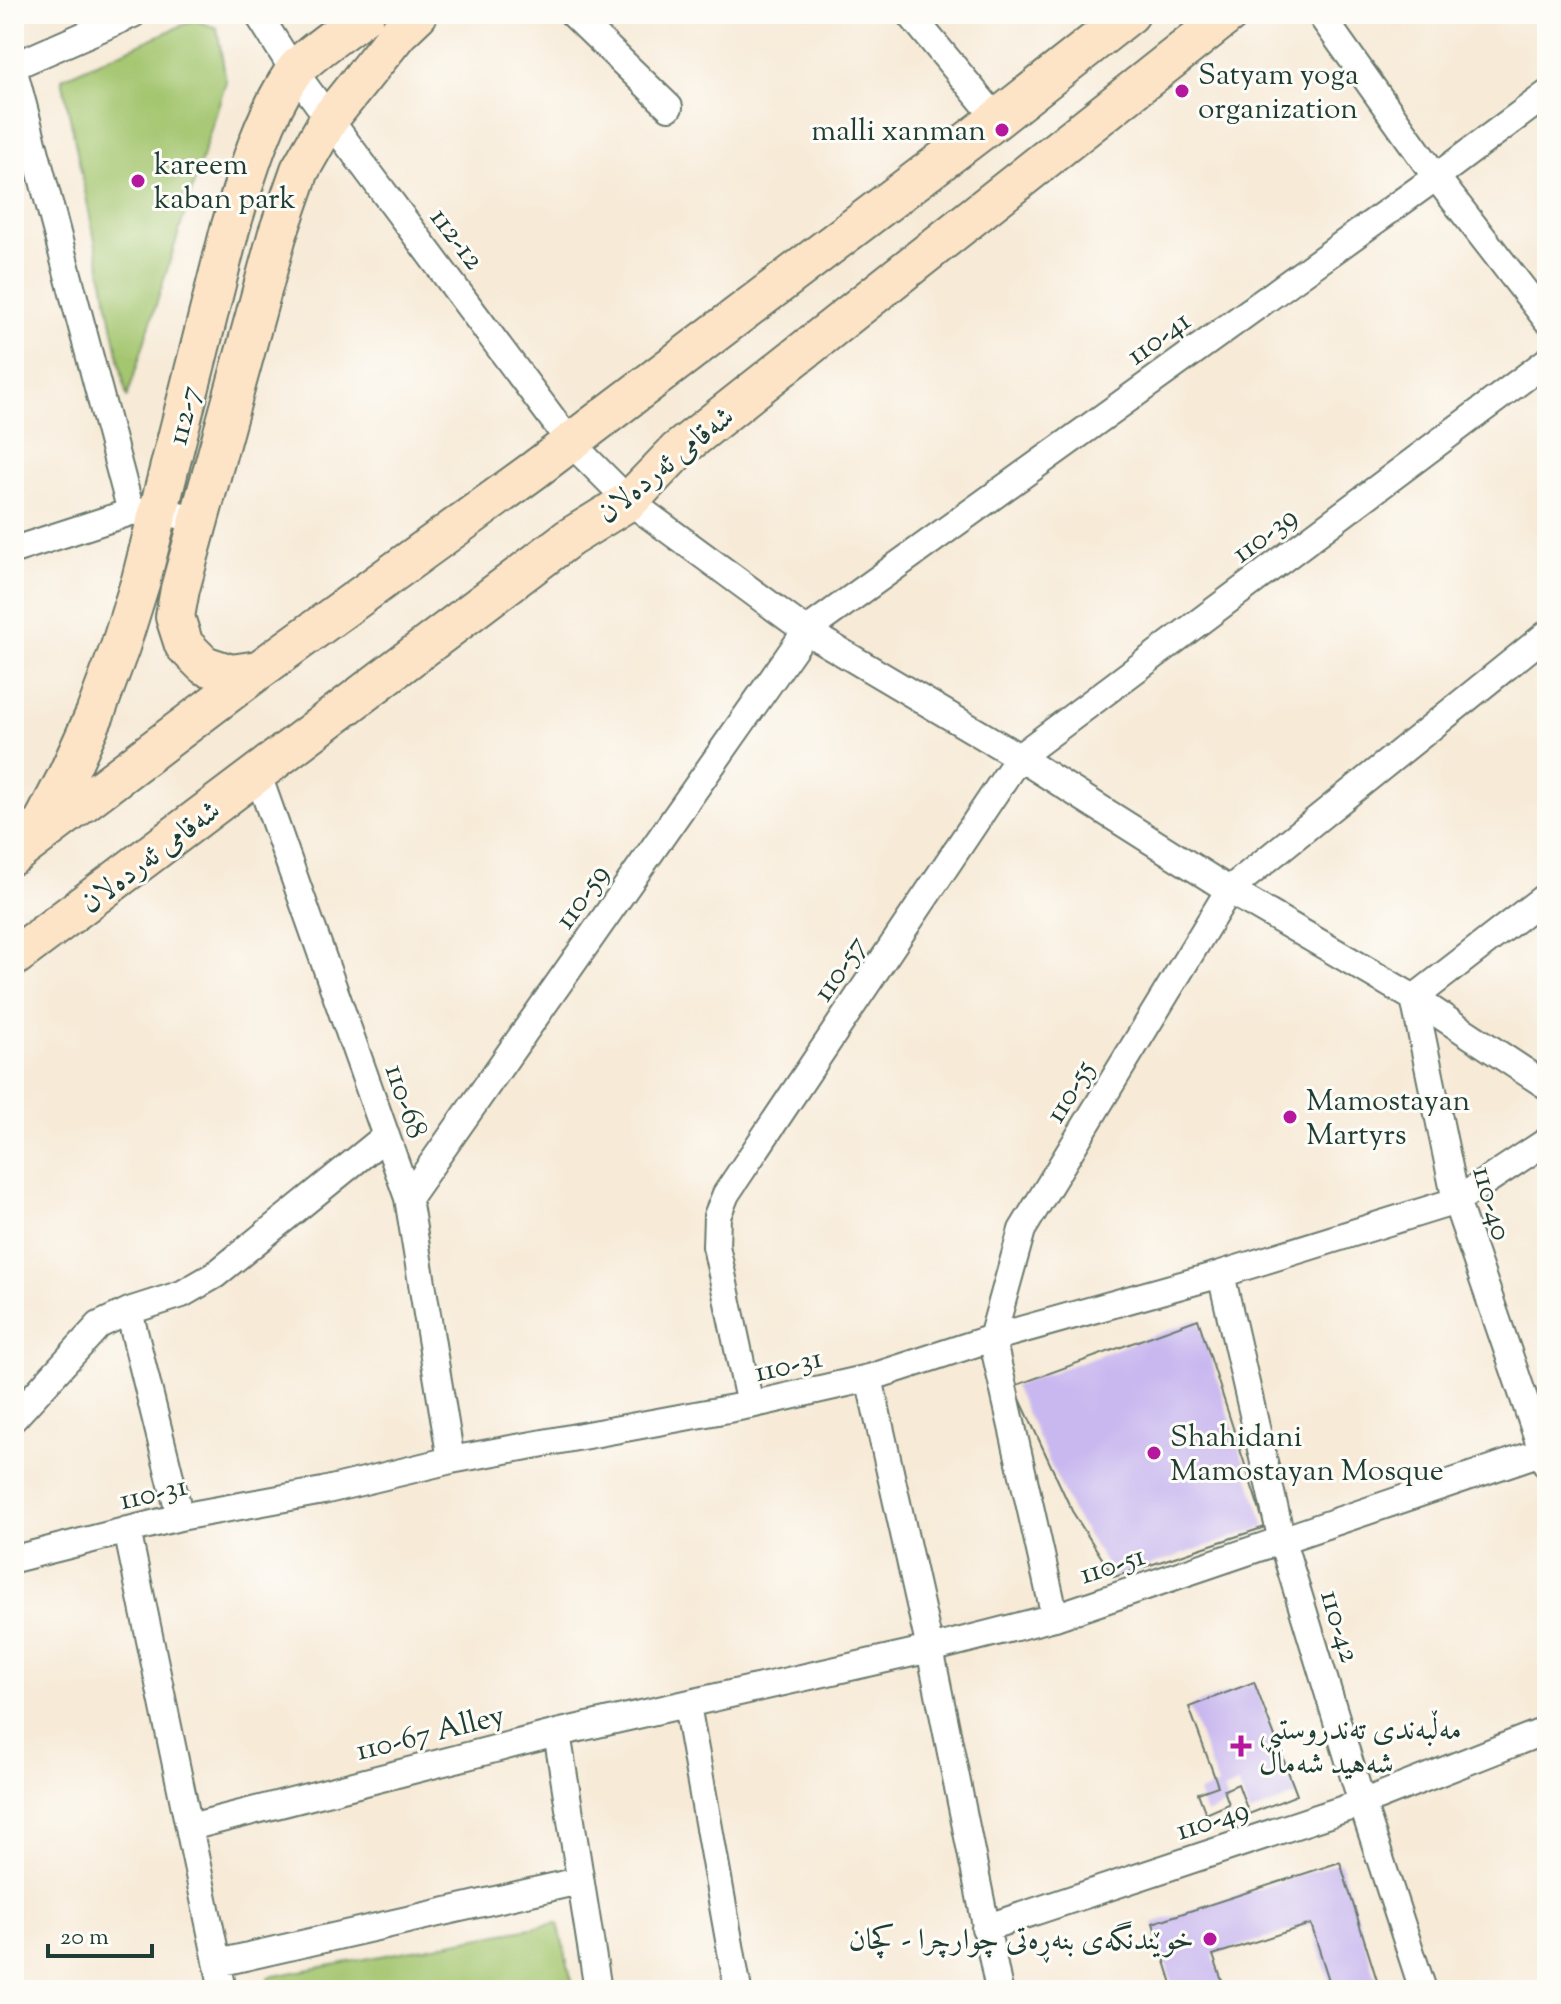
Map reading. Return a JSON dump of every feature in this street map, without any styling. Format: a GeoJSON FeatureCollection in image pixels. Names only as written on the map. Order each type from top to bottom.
{"type":"FeatureCollection","features":[{"type":"Feature","properties":{"kind":"main road","name":"112-7"},"geometry":{"type":"LineString","coordinates":[[24,848],[66,778],[95,714],[137,593],[144,512],[242,188],[268,121],[294,71],[365,14]]}},
{"type":"Feature","properties":{"kind":"main road","name":"112-7"},"geometry":{"type":"LineString","coordinates":[[259,670],[231,674],[204,665],[184,645],[175,617],[180,589],[286,203],[300,170],[329,119],[398,33],[418,14]]}},
{"type":"Feature","properties":{"kind":"main road"},"geometry":{"type":"LineString","coordinates":[[24,848],[259,670],[570,442],[997,119],[1130,14]]}},
{"type":"Feature","properties":{"kind":"main road","name":"شەقامی ئەردەلان"},"geometry":{"type":"LineString","coordinates":[[14,957],[569,538],[629,501],[677,451],[1229,14]]}},
{"type":"Feature","properties":{"kind":"street"},"geometry":{"type":"LineString","coordinates":[[133,14],[14,69],[144,512]]}},
{"type":"Feature","properties":{"kind":"street","name":"112-12"},"geometry":{"type":"LineString","coordinates":[[258,14],[294,71],[570,442],[629,501],[806,631],[1019,757],[1229,890],[1414,998],[1547,1086]]}},
{"type":"Feature","properties":{"kind":"street"},"geometry":{"type":"LineString","coordinates":[[573,14],[669,107]]}},
{"type":"Feature","properties":{"kind":"street"},"geometry":{"type":"LineString","coordinates":[[910,14],[997,119]]}},
{"type":"Feature","properties":{"kind":"street"},"geometry":{"type":"LineString","coordinates":[[1320,14],[1436,177],[1547,320]]}},
{"type":"Feature","properties":{"kind":"street","name":"110-41"},"geometry":{"type":"LineString","coordinates":[[806,631],[1547,94]]}},
{"type":"Feature","properties":{"kind":"street","name":"110-39"},"geometry":{"type":"LineString","coordinates":[[1019,757],[1547,361]]}},
{"type":"Feature","properties":{"kind":"street"},"geometry":{"type":"LineString","coordinates":[[14,550],[144,512],[199,519]]}},
{"type":"Feature","properties":{"kind":"street","name":"110-59"},"geometry":{"type":"LineString","coordinates":[[408,1198],[806,631]]}},
{"type":"Feature","properties":{"kind":"street","name":"110-55"},"geometry":{"type":"LineString","coordinates":[[992,1338],[1022,1230],[1229,890],[1547,634]]}},
{"type":"Feature","properties":{"kind":"street","name":"110-57"},"geometry":{"type":"LineString","coordinates":[[750,1405],[716,1246],[717,1216],[726,1194],[1019,757]]}},
{"type":"Feature","properties":{"kind":"street","name":"110-68"},"geometry":{"type":"LineString","coordinates":[[258,775],[408,1198],[451,1460]]}},
{"type":"Feature","properties":{"kind":"street"},"geometry":{"type":"LineString","coordinates":[[1414,998],[1547,895]]}},
{"type":"Feature","properties":{"kind":"street","name":"110-40"},"geometry":{"type":"LineString","coordinates":[[1414,998],[1456,1201],[1546,1456]]}},
{"type":"Feature","properties":{"kind":"street"},"geometry":{"type":"LineString","coordinates":[[14,1418],[99,1325],[129,1311],[182,1294],[215,1275],[386,1136]]}},
{"type":"Feature","properties":{"kind":"street","name":"110-31"},"geometry":{"type":"LineString","coordinates":[[14,1559],[180,1517],[323,1491],[451,1460],[750,1405],[869,1378],[992,1338],[1221,1274],[1456,1201],[1547,1141]]}},
{"type":"Feature","properties":{"kind":"street","name":"110-42"},"geometry":{"type":"LineString","coordinates":[[1221,1274],[1282,1541],[1423,1990]]}},
{"type":"Feature","properties":{"kind":"street"},"geometry":{"type":"LineString","coordinates":[[129,1311],[180,1517]]}},
{"type":"Feature","properties":{"kind":"street"},"geometry":{"type":"LineString","coordinates":[[992,1338],[1055,1617]]}},
{"type":"Feature","properties":{"kind":"street"},"geometry":{"type":"LineString","coordinates":[[869,1378],[930,1649],[999,1990]]}},
{"type":"Feature","properties":{"kind":"street","name":"110-51"},"geometry":{"type":"LineString","coordinates":[[687,1705],[1055,1617],[1546,1456]]}},
{"type":"Feature","properties":{"kind":"street"},"geometry":{"type":"LineString","coordinates":[[127,1530],[223,1990]]}},
{"type":"Feature","properties":{"kind":"street"},"geometry":{"type":"LineString","coordinates":[[687,1705],[738,1990]]}},
{"type":"Feature","properties":{"kind":"street","name":"110-67 Alley"},"geometry":{"type":"LineString","coordinates":[[190,1827],[557,1733],[687,1705]]}},
{"type":"Feature","properties":{"kind":"street","name":"110-49"},"geometry":{"type":"LineString","coordinates":[[985,1928],[1362,1803],[1547,1730]]}},
{"type":"Feature","properties":{"kind":"street"},"geometry":{"type":"LineString","coordinates":[[557,1733],[598,1990]]}},
{"type":"Feature","properties":{"kind":"street"},"geometry":{"type":"LineString","coordinates":[[218,1963],[579,1881]]}},
{"type":"Feature","properties":{"kind":"green space"},"geometry":{"type":"Polygon","coordinates":[[[194,20],[217,28],[226,81],[127,398],[62,78],[194,20]]]}},
{"type":"Feature","properties":{"kind":"green space"},"geometry":{"type":"Polygon","coordinates":[[[558,1923],[574,1990],[271,1990],[268,1977],[558,1923]]]}},
{"type":"Feature","properties":{"kind":"building"},"geometry":{"type":"Polygon","coordinates":[[[1198,1319],[1265,1527],[1114,1577],[1072,1511],[1014,1386],[1198,1319]]]}},
{"type":"Feature","properties":{"kind":"building","name":"مەڵبەندی تەندروستیی شەهید شەماڵ"},"geometry":{"type":"Polygon","coordinates":[[[1254,1682],[1297,1795],[1249,1814],[1238,1784],[1224,1790],[1229,1804],[1206,1814],[1198,1793],[1218,1786],[1189,1707],[1254,1682]]]}},
{"type":"Feature","properties":{"kind":"building","name":"خوێندنگەی بنەڕەتی چوارچرا - کچان"},"geometry":{"type":"Polygon","coordinates":[[[1340,1862],[1380,1990],[1332,1990],[1311,1924],[1213,1955],[1225,1990],[1174,1990],[1153,1923],[1340,1862]]]}},
{"type":"Feature","properties":{"kind":"place","name":"Satyam yoga organization"},"geometry":{"type":"Point","coordinates":[1182,91]}},
{"type":"Feature","properties":{"kind":"place","name":"malli xanman"},"geometry":{"type":"Point","coordinates":[1002,130]}},
{"type":"Feature","properties":{"kind":"place","name":"kareem kaban park"},"geometry":{"type":"Point","coordinates":[138,181]}},
{"type":"Feature","properties":{"kind":"place","name":"Mamostayan Martyrs"},"geometry":{"type":"Point","coordinates":[1290,1117]}},
{"type":"Feature","properties":{"kind":"place","name":"Shahidani Mamostayan Mosque"},"geometry":{"type":"Point","coordinates":[1154,1453]}},
{"type":"Feature","properties":{"kind":"place","name":"مەڵبەندی تەندروستیی شەهید شەماڵ"},"geometry":{"type":"Point","coordinates":[1241,1746]}},
{"type":"Feature","properties":{"kind":"place","name":"خوێندنگەی بنەڕەتی چوارچرا - کچان"},"geometry":{"type":"Point","coordinates":[1210,1939]}}]}
